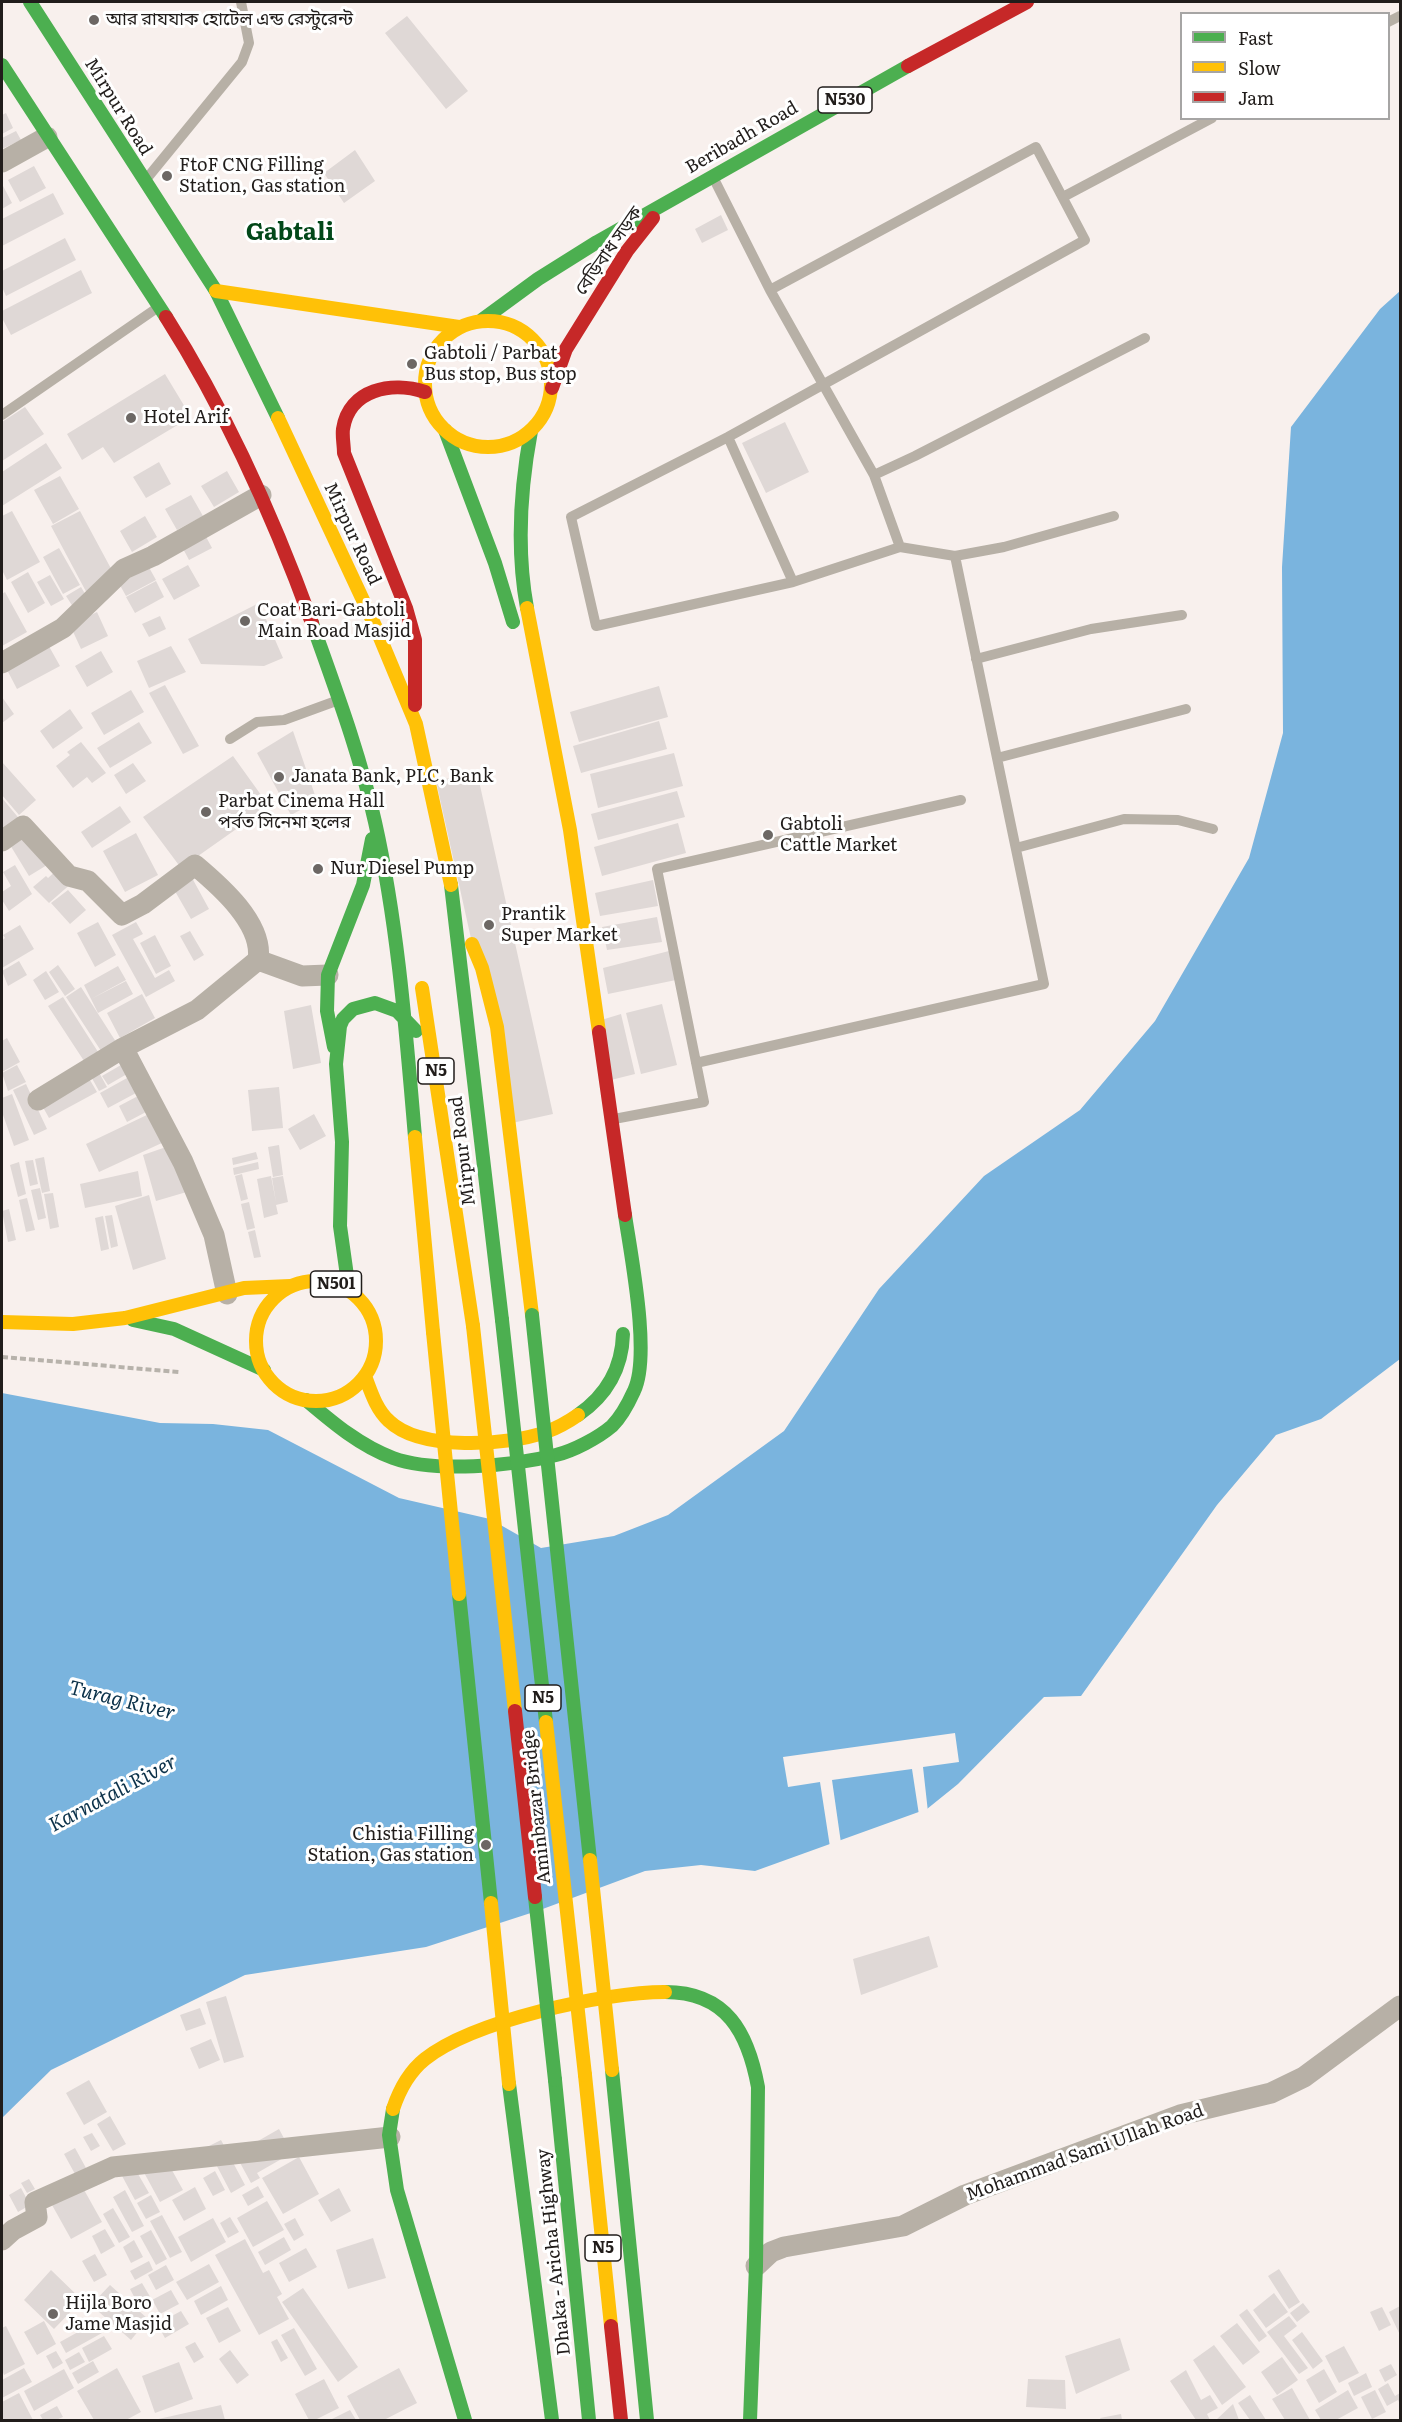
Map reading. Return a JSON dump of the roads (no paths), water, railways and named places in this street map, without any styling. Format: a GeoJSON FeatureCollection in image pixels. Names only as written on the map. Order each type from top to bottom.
{"type":"FeatureCollection","features":[{"type":"Feature","properties":{"kind":"main road","name":"Mirpur Road"},"geometry":{"type":"LineString","coordinates":[[30,2],[216,291],[376,628],[416,724],[436,809],[455,907],[502,1320]]}},
{"type":"Feature","properties":{"kind":"main road","name":"Beribadh Road"},"geometry":{"type":"LineString","coordinates":[[665,203],[915,60],[1027,2]]}},
{"type":"Feature","properties":{"kind":"main road"},"geometry":{"type":"LineString","coordinates":[[2,65],[47,137],[160,306],[218,407],[261,495],[302,596],[357,755],[375,822],[391,908],[405,1017]]}},
{"type":"Feature","properties":{"kind":"main road","name":"বেড়িবাধ সড়ক"},"geometry":{"type":"LineString","coordinates":[[482,320],[521,289],[665,203]]}},
{"type":"Feature","properties":{"kind":"main road","name":"বেড়িবাধ সড়ক"},"geometry":{"type":"LineString","coordinates":[[552,388],[566,349],[594,303],[627,251],[665,203]]}},
{"type":"Feature","properties":{"kind":"main road"},"geometry":{"type":"LineString","coordinates":[[216,291],[459,327]]}},
{"type":"Feature","properties":{"kind":"main road"},"geometry":{"type":"LineString","coordinates":[[482,320],[504,322],[524,331],[540,346],[545,356],[552,388],[549,404],[542,419],[531,431],[515,442],[497,447],[479,447],[460,441],[445,430],[432,413],[425,392],[426,373],[432,354],[443,338],[459,327],[482,320]]}},
{"type":"Feature","properties":{"kind":"main road"},"geometry":{"type":"LineString","coordinates":[[416,724],[415,640],[406,608],[344,453],[343,429],[348,413],[359,399],[377,389],[395,385],[411,386],[425,392]]}},
{"type":"Feature","properties":{"kind":"main road"},"geometry":{"type":"LineString","coordinates":[[445,430],[495,563],[518,637]]}},
{"type":"Feature","properties":{"kind":"main road"},"geometry":{"type":"LineString","coordinates":[[306,1400],[337,1426],[369,1447],[416,1464],[485,1466],[557,1455],[594,1438],[613,1425],[635,1390],[640,1362],[640,1329],[611,1119],[570,830],[525,595],[519,538],[522,480],[531,431]]}},
{"type":"Feature","properties":{"kind":"main road"},"geometry":{"type":"LineString","coordinates":[[523,659],[544,769]]}},
{"type":"Feature","properties":{"kind":"main road"},"geometry":{"type":"LineString","coordinates":[[375,822],[400,882]]}},
{"type":"Feature","properties":{"kind":"main road","name":"N501"},"geometry":{"type":"LineString","coordinates":[[349,1290],[340,1219],[342,1133],[337,1060],[327,1011],[328,975],[363,885],[375,822]]}},
{"type":"Feature","properties":{"kind":"main road"},"geometry":{"type":"LineString","coordinates":[[455,907],[482,968],[497,1027],[532,1315],[647,2421]]}},
{"type":"Feature","properties":{"kind":"main road","name":"N5"},"geometry":{"type":"LineString","coordinates":[[419,973],[433,1053]]}},
{"type":"Feature","properties":{"kind":"main road","name":"N501"},"geometry":{"type":"LineString","coordinates":[[337,1060],[341,1023],[356,1007],[377,1002],[389,1006],[405,1017],[433,1053]]}},
{"type":"Feature","properties":{"kind":"main road","name":"Dhaka - Aricha Highway"},"geometry":{"type":"LineString","coordinates":[[405,1017],[433,1332],[509,2084],[552,2421]]}},
{"type":"Feature","properties":{"kind":"main road","name":"Aminbazar Bridge"},"geometry":{"type":"LineString","coordinates":[[433,1053],[473,1326],[555,2080]]}},
{"type":"Feature","properties":{"kind":"main road"},"geometry":{"type":"LineString","coordinates":[[329,1244],[340,1219]]}},
{"type":"Feature","properties":{"kind":"main road"},"geometry":{"type":"LineString","coordinates":[[305,1281],[318,1263]]}},
{"type":"Feature","properties":{"kind":"main road","name":"N501"},"geometry":{"type":"LineString","coordinates":[[320,1280],[335,1283],[349,1290],[368,1310],[375,1330],[375,1350],[365,1376],[353,1388],[323,1401],[306,1400],[277,1387],[264,1370],[257,1355],[255,1338],[258,1322],[276,1295],[290,1286],[305,1281],[320,1280]]}},
{"type":"Feature","properties":{"kind":"main road","name":"N501"},"geometry":{"type":"LineString","coordinates":[[2,1322],[74,1324],[125,1318],[244,1288],[290,1286]]}},
{"type":"Feature","properties":{"kind":"main road","name":"N501"},"geometry":{"type":"LineString","coordinates":[[125,1318],[174,1329],[264,1370]]}},
{"type":"Feature","properties":{"kind":"main road","name":"Aminbazar Bridge"},"geometry":{"type":"LineString","coordinates":[[502,1320],[621,2421]]}},
{"type":"Feature","properties":{"kind":"main road"},"geometry":{"type":"LineString","coordinates":[[365,1376],[372,1396],[383,1415],[410,1435],[432,1442],[530,1437],[576,1416],[608,1388],[618,1369],[624,1345],[622,1323]]}},
{"type":"Feature","properties":{"kind":"main road"},"geometry":{"type":"LineString","coordinates":[[465,2421],[405,2221],[393,2165],[390,2118],[410,2076],[424,2059],[448,2043],[476,2031],[597,2000],[663,1992],[696,1996],[717,2006],[735,2021],[746,2038],[754,2061],[758,2087],[756,2266],[750,2421]]}},
{"type":"Feature","properties":{"kind":"main road","name":"Dhaka - Aricha Highway"},"geometry":{"type":"LineString","coordinates":[[555,2080],[589,2421]]}},
{"type":"Feature","properties":{"kind":"street"},"geometry":{"type":"LineString","coordinates":[[2,162],[47,137]]}},
{"type":"Feature","properties":{"kind":"street"},"geometry":{"type":"LineString","coordinates":[[2,663],[63,627],[124,569],[153,556],[261,495]]}},
{"type":"Feature","properties":{"kind":"street"},"geometry":{"type":"LineString","coordinates":[[2,841],[23,826],[69,876],[88,881],[122,915],[143,904],[195,865],[219,885],[247,917],[260,952],[258,960],[197,1010],[123,1048],[38,1100]]}},
{"type":"Feature","properties":{"kind":"street"},"geometry":{"type":"LineString","coordinates":[[258,960],[302,976],[328,975]]}},
{"type":"Feature","properties":{"kind":"street"},"geometry":{"type":"LineString","coordinates":[[123,1048],[183,1162],[214,1235],[227,1294]]}},
{"type":"Feature","properties":{"kind":"street","name":"Mohammad Sami Ullah Road"},"geometry":{"type":"LineString","coordinates":[[756,2266],[771,2252],[784,2247],[903,2226],[965,2195],[1180,2115],[1271,2093],[1304,2077],[1401,2006]]}},
{"type":"Feature","properties":{"kind":"street"},"geometry":{"type":"LineString","coordinates":[[2,2240],[13,2230],[37,2217],[35,2202],[113,2167],[390,2137]]}},
{"type":"Feature","properties":{"kind":"lane"},"geometry":{"type":"LineString","coordinates":[[144,182],[242,62],[249,43],[241,2]]}},
{"type":"Feature","properties":{"kind":"lane"},"geometry":{"type":"LineString","coordinates":[[1063,197],[1208,120]]}},
{"type":"Feature","properties":{"kind":"lane"},"geometry":{"type":"LineString","coordinates":[[770,290],[1036,147],[1085,240],[728,437],[571,517],[596,626],[793,582],[900,547],[955,556],[1004,547],[1114,516]]}},
{"type":"Feature","properties":{"kind":"lane"},"geometry":{"type":"LineString","coordinates":[[712,176],[770,290],[874,475],[900,547]]}},
{"type":"Feature","properties":{"kind":"lane"},"geometry":{"type":"LineString","coordinates":[[2,414],[160,306]]}},
{"type":"Feature","properties":{"kind":"lane"},"geometry":{"type":"LineString","coordinates":[[874,475],[1145,338]]}},
{"type":"Feature","properties":{"kind":"lane"},"geometry":{"type":"LineString","coordinates":[[728,437],[793,582]]}},
{"type":"Feature","properties":{"kind":"lane"},"geometry":{"type":"LineString","coordinates":[[696,1063],[1044,984],[955,556]]}},
{"type":"Feature","properties":{"kind":"lane"},"geometry":{"type":"LineString","coordinates":[[976,659],[1091,629],[1182,615]]}},
{"type":"Feature","properties":{"kind":"lane"},"geometry":{"type":"LineString","coordinates":[[230,739],[257,722],[284,720],[339,699]]}},
{"type":"Feature","properties":{"kind":"lane"},"geometry":{"type":"LineString","coordinates":[[997,758],[1186,709]]}},
{"type":"Feature","properties":{"kind":"lane"},"geometry":{"type":"LineString","coordinates":[[611,1119],[704,1102],[657,869],[961,800]]}},
{"type":"Feature","properties":{"kind":"lane"},"geometry":{"type":"LineString","coordinates":[[1016,848],[1124,819],[1178,820],[1213,829]]}},
{"type":"Feature","properties":{"kind":"water"},"geometry":{"type":"Polygon","coordinates":[[[1400,291],[1400,1359],[1321,1419],[1276,1435],[1217,1505],[1081,1696],[1044,1697],[958,1784],[927,1809],[755,1871],[701,1865],[645,1871],[540,1910],[426,1947],[245,1975],[51,2070],[2,2118],[2,1393],[160,1423],[213,1424],[268,1430],[399,1498],[490,1519],[541,1548],[614,1536],[668,1515],[784,1431],[879,1289],[984,1176],[1080,1110],[1155,1021],[1249,858],[1283,733],[1282,567],[1291,427],[1380,309],[1400,291]]]}},
{"type":"Feature","properties":{"kind":"place","name":"আর রাযযাক হোটেল এন্ড রেস্টুরেন্ট"},"geometry":{"type":"Point","coordinates":[94,20]}},
{"type":"Feature","properties":{"kind":"place","name":"FtoF CNG Filling Station, Gas station"},"geometry":{"type":"Point","coordinates":[167,176]}},
{"type":"Feature","properties":{"kind":"place","name":"Gabtoli / Parbat Bus stop, Bus stop"},"geometry":{"type":"Point","coordinates":[412,364]}},
{"type":"Feature","properties":{"kind":"place","name":"Hotel Arif"},"geometry":{"type":"Point","coordinates":[131,418]}},
{"type":"Feature","properties":{"kind":"place","name":"Coat Bari-Gabtoli Main Road Masjid"},"geometry":{"type":"Point","coordinates":[245,621]}},
{"type":"Feature","properties":{"kind":"place","name":"Janata Bank, PLC, Bank"},"geometry":{"type":"Point","coordinates":[279,777]}},
{"type":"Feature","properties":{"kind":"place","name":"Parbat Cinema Hall পর্বত সিনেমা হলের"},"geometry":{"type":"Point","coordinates":[206,812]}},
{"type":"Feature","properties":{"kind":"place","name":"Gabtoli Cattle Market"},"geometry":{"type":"Point","coordinates":[768,835]}},
{"type":"Feature","properties":{"kind":"place","name":"Nur Diesel Pump"},"geometry":{"type":"Point","coordinates":[318,869]}},
{"type":"Feature","properties":{"kind":"place","name":"Prantik Super Market"},"geometry":{"type":"Point","coordinates":[489,925]}},
{"type":"Feature","properties":{"kind":"place","name":"Chistia Filling Station, Gas station"},"geometry":{"type":"Point","coordinates":[486,1845]}},
{"type":"Feature","properties":{"kind":"place","name":"Hijla Boro Jame Masjid"},"geometry":{"type":"Point","coordinates":[53,2314]}},
{"type":"Feature","properties":{"kind":"district","name":"Gabtali"},"geometry":{"type":"Point","coordinates":[290,233]}},
{"type":"Feature","properties":{"kind":"water label","name":"Turag River"},"geometry":{"type":"Point","coordinates":[122,1701]}},
{"type":"Feature","properties":{"kind":"water label","name":"Karnatali River"},"geometry":{"type":"Point","coordinates":[113,1794]}}]}
